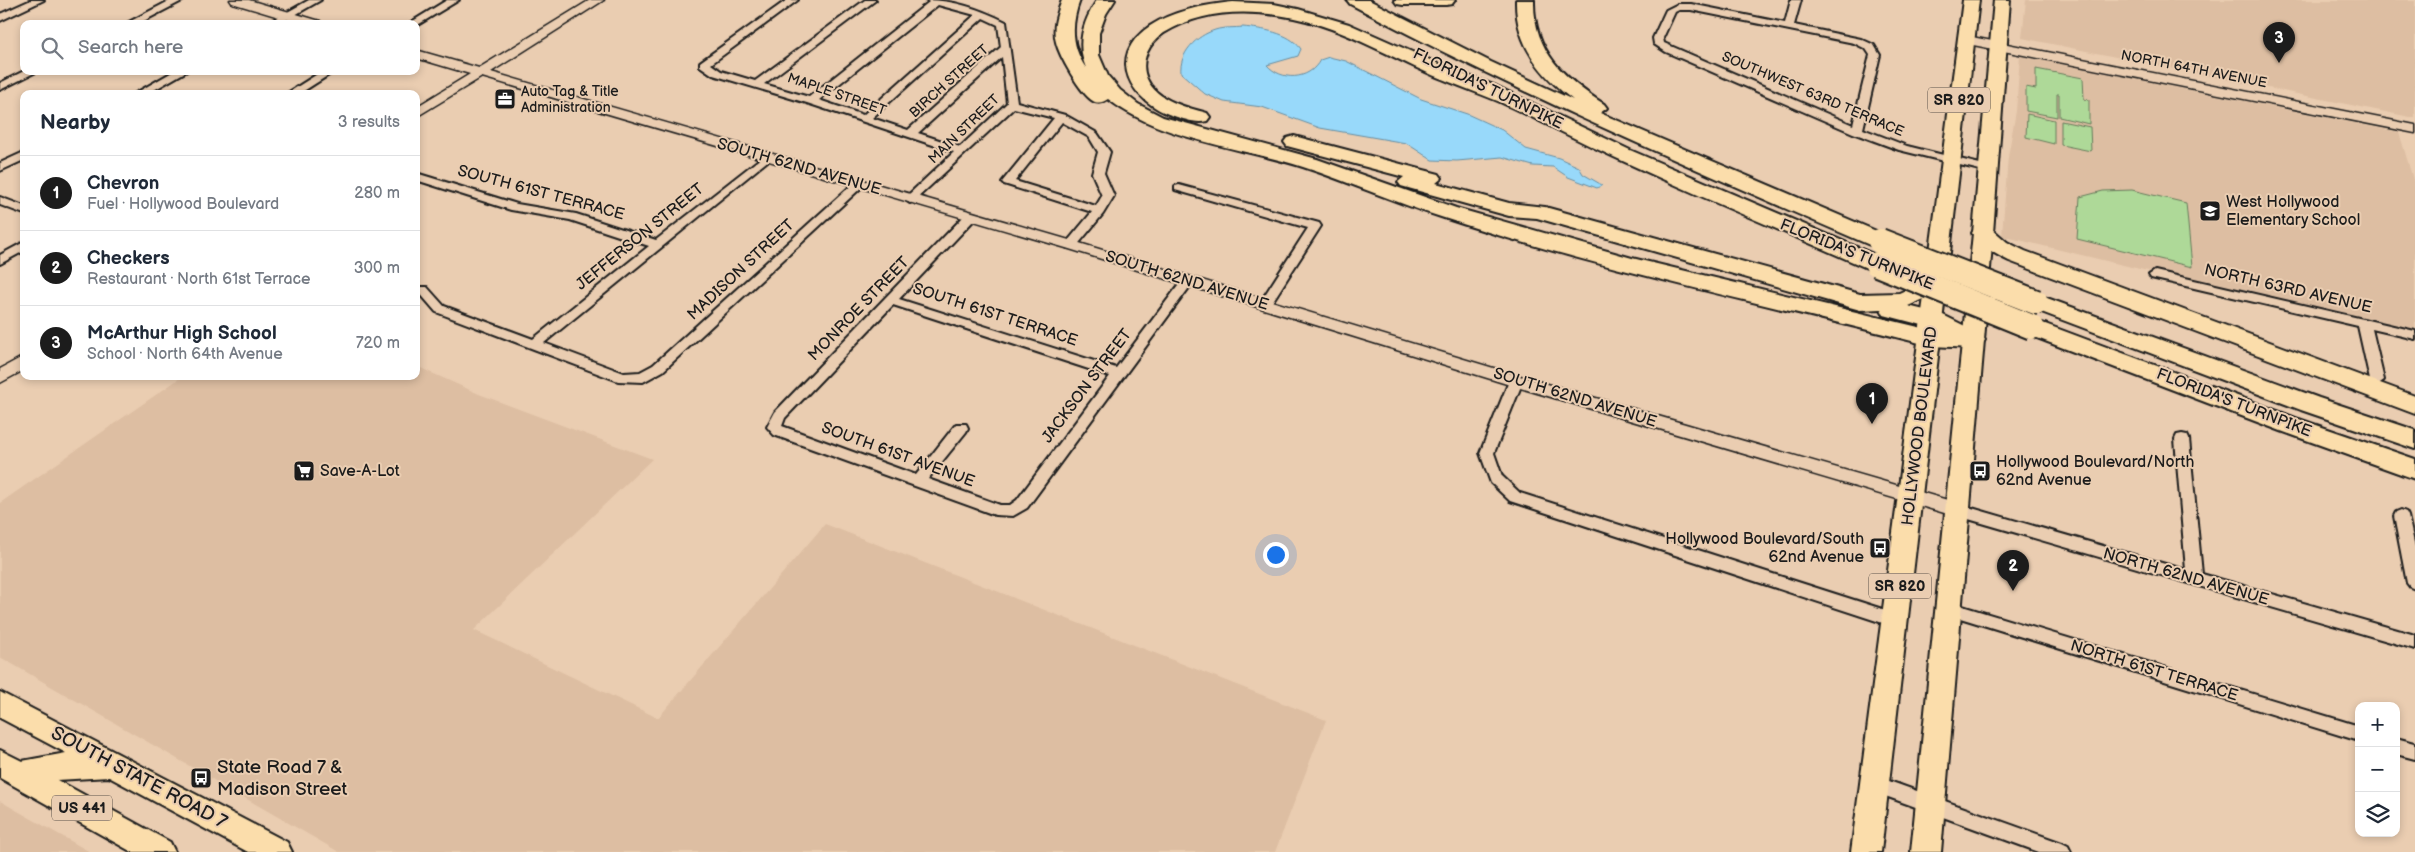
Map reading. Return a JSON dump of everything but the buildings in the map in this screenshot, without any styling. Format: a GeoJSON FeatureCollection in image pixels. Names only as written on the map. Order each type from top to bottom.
{"type":"FeatureCollection","features":[{"type":"Feature","properties":{"kind":"highway"},"geometry":{"type":"LineString","coordinates":[[1071,0],[1067,9],[1063,30],[1067,51],[1077,71],[1100,98],[1120,115],[1145,127],[1303,170],[1359,182]]}},
{"type":"Feature","properties":{"kind":"highway"},"geometry":{"type":"LineString","coordinates":[[1106,0],[1097,14],[1090,33],[1090,55],[1099,77],[1113,94],[1131,108],[1156,121],[1310,163],[1450,213],[1630,265],[1823,310],[1932,329],[1973,340]]}},
{"type":"Feature","properties":{"kind":"highway"},"geometry":{"type":"LineString","coordinates":[[1117,0],[1106,20],[1103,34],[1103,58],[1109,77],[1124,93],[1141,105],[1165,115],[1444,192],[1510,209],[1538,212]]}},
{"type":"Feature","properties":{"kind":"highway","name":"FLORIDA'S TURNPIKE"},"geometry":{"type":"LineString","coordinates":[[1317,0],[1428,60],[1648,166],[1877,264],[2032,327],[2290,425],[2415,469]]}},
{"type":"Feature","properties":{"kind":"highway","name":"FLORIDA'S TURNPIKE"},"geometry":{"type":"LineString","coordinates":[[1356,0],[1510,78],[1674,154],[1880,241],[2036,302],[2292,397],[2415,440]]}},
{"type":"Feature","properties":{"kind":"highway"},"geometry":{"type":"LineString","coordinates":[[1403,0],[1446,0]]}},
{"type":"Feature","properties":{"kind":"highway"},"geometry":{"type":"LineString","coordinates":[[1525,0],[1523,12],[1530,39],[1543,61],[1562,81],[1589,103],[1674,154]]}},
{"type":"Feature","properties":{"kind":"highway"},"geometry":{"type":"LineString","coordinates":[[1503,97],[1430,67],[1330,22],[1274,8],[1247,6],[1219,8],[1190,14],[1168,23],[1149,37],[1138,48],[1133,63],[1138,81],[1150,96],[1170,108],[1513,201],[1538,212],[1860,302],[1932,329]]}},
{"type":"Feature","properties":{"kind":"highway"},"geometry":{"type":"LineString","coordinates":[[1983,233],[1999,248],[2017,256],[2415,405]]}},
{"type":"Feature","properties":{"kind":"highway"},"geometry":{"type":"LineString","coordinates":[[1860,302],[1902,300],[1916,294],[1940,255]]}},
{"type":"Feature","properties":{"kind":"main road","name":"HOLLYWOOD BOULEVARD"},"geometry":{"type":"LineString","coordinates":[[1866,852],[1932,329],[1971,0]]}},
{"type":"Feature","properties":{"kind":"main road","name":"SR 820"},"geometry":{"type":"LineString","coordinates":[[1926,852],[1983,233],[2002,0]]}},
{"type":"Feature","properties":{"kind":"main road","name":"SOUTH STATE ROAD 7"},"geometry":{"type":"LineString","coordinates":[[0,704],[277,852]]}},
{"type":"Feature","properties":{"kind":"main road"},"geometry":{"type":"LineString","coordinates":[[8,767],[29,766],[61,759],[84,750]]}},
{"type":"Feature","properties":{"kind":"main road"},"geometry":{"type":"LineString","coordinates":[[8,767],[81,763],[113,765]]}},
{"type":"Feature","properties":{"kind":"main road","name":"US 441"},"geometry":{"type":"LineString","coordinates":[[8,767],[160,852]]}},
{"type":"Feature","properties":{"kind":"street"},"geometry":{"type":"LineString","coordinates":[[0,18],[39,0]]}},
{"type":"Feature","properties":{"kind":"street"},"geometry":{"type":"LineString","coordinates":[[138,20],[179,0]]}},
{"type":"Feature","properties":{"kind":"street"},"geometry":{"type":"LineString","coordinates":[[236,0],[303,20]]}},
{"type":"Feature","properties":{"kind":"street"},"geometry":{"type":"LineString","coordinates":[[278,20],[316,0]]}},
{"type":"Feature","properties":{"kind":"street"},"geometry":{"type":"LineString","coordinates":[[420,20],[454,0]]}},
{"type":"Feature","properties":{"kind":"street"},"geometry":{"type":"LineString","coordinates":[[420,110],[598,0]]}},
{"type":"Feature","properties":{"kind":"street","name":"MAPLE STREET"},"geometry":{"type":"LineString","coordinates":[[793,0],[704,64],[717,73],[812,100],[909,135],[961,151]]}},
{"type":"Feature","properties":{"kind":"street"},"geometry":{"type":"LineString","coordinates":[[757,84],[871,0]]}},
{"type":"Feature","properties":{"kind":"street"},"geometry":{"type":"LineString","coordinates":[[812,100],[934,0]]}},
{"type":"Feature","properties":{"kind":"street","name":"MAIN STREET"},"geometry":{"type":"LineString","coordinates":[[910,199],[1012,104],[1003,24],[982,14],[934,0]]}},
{"type":"Feature","properties":{"kind":"street"},"geometry":{"type":"LineString","coordinates":[[1796,0],[1789,25],[1857,41],[1870,47],[1875,55],[1857,131]]}},
{"type":"Feature","properties":{"kind":"street","name":"SOUTHWEST 63RD TERRACE"},"geometry":{"type":"LineString","coordinates":[[1789,25],[1692,7],[1678,7],[1671,10],[1658,38],[1659,44],[1857,131],[1904,148],[1988,169]]}},
{"type":"Feature","properties":{"kind":"street"},"geometry":{"type":"LineString","coordinates":[[864,119],[982,14]]}},
{"type":"Feature","properties":{"kind":"street","name":"NORTH 64TH AVENUE"},"geometry":{"type":"LineString","coordinates":[[1967,40],[2415,129]]}},
{"type":"Feature","properties":{"kind":"street","name":"BIRCH STREET"},"geometry":{"type":"LineString","coordinates":[[909,135],[1006,48]]}},
{"type":"Feature","properties":{"kind":"street","name":"SOUTH 62ND AVENUE"},"geometry":{"type":"LineString","coordinates":[[420,55],[1071,245],[1516,381],[1958,510]]}},
{"type":"Feature","properties":{"kind":"street"},"geometry":{"type":"LineString","coordinates":[[0,87],[25,75]]}},
{"type":"Feature","properties":{"kind":"street"},"geometry":{"type":"LineString","coordinates":[[146,90],[175,75]]}},
{"type":"Feature","properties":{"kind":"street"},"geometry":{"type":"LineString","coordinates":[[298,90],[323,75]]}},
{"type":"Feature","properties":{"kind":"street"},"geometry":{"type":"LineString","coordinates":[[1012,104],[1061,117],[1094,134],[1104,152],[1098,173],[1108,196],[1099,211],[1071,245]]}},
{"type":"Feature","properties":{"kind":"street"},"geometry":{"type":"LineString","coordinates":[[1061,117],[1008,182],[1099,211]]}},
{"type":"Feature","properties":{"kind":"street"},"geometry":{"type":"LineString","coordinates":[[0,168],[20,157]]}},
{"type":"Feature","properties":{"kind":"street","name":"JEFFERSON STREET"},"geometry":{"type":"LineString","coordinates":[[535,344],[656,244],[766,157]]}},
{"type":"Feature","properties":{"kind":"street","name":"SOUTH 61ST TERRACE"},"geometry":{"type":"LineString","coordinates":[[420,177],[515,208],[572,217],[656,244]]}},
{"type":"Feature","properties":{"kind":"street","name":"MADISON STREET"},"geometry":{"type":"LineString","coordinates":[[535,344],[623,378],[643,377],[658,368],[860,183]]}},
{"type":"Feature","properties":{"kind":"street"},"geometry":{"type":"LineString","coordinates":[[1179,188],[1315,226],[1265,304]]}},
{"type":"Feature","properties":{"kind":"street"},"geometry":{"type":"LineString","coordinates":[[0,201],[20,208]]}},
{"type":"Feature","properties":{"kind":"street","name":"MONROE STREET"},"geometry":{"type":"LineString","coordinates":[[774,427],[780,415],[970,217]]}},
{"type":"Feature","properties":{"kind":"street"},"geometry":{"type":"LineString","coordinates":[[0,260],[20,248]]}},
{"type":"Feature","properties":{"kind":"street","name":"NORTH 63RD AVENUE"},"geometry":{"type":"LineString","coordinates":[[2154,275],[2415,335]]}},
{"type":"Feature","properties":{"kind":"street","name":"JACKSON STREET"},"geometry":{"type":"LineString","coordinates":[[1013,510],[1022,504],[1188,281]]}},
{"type":"Feature","properties":{"kind":"street"},"geometry":{"type":"LineString","coordinates":[[423,290],[440,309],[535,344]]}},
{"type":"Feature","properties":{"kind":"street","name":"SOUTH 61ST TERRACE"},"geometry":{"type":"LineString","coordinates":[[890,300],[1118,374]]}},
{"type":"Feature","properties":{"kind":"street"},"geometry":{"type":"LineString","coordinates":[[2364,323],[2377,380]]}},
{"type":"Feature","properties":{"kind":"street"},"geometry":{"type":"LineString","coordinates":[[0,377],[20,364]]}},
{"type":"Feature","properties":{"kind":"street"},"geometry":{"type":"LineString","coordinates":[[1516,381],[1487,453],[1496,479],[1516,497],[1895,620]]}},
{"type":"Feature","properties":{"kind":"street","name":"SOUTH 61ST AVENUE"},"geometry":{"type":"LineString","coordinates":[[774,427],[779,431],[1000,511],[1013,510]]}},
{"type":"Feature","properties":{"kind":"street"},"geometry":{"type":"LineString","coordinates":[[919,481],[962,428]]}},
{"type":"Feature","properties":{"kind":"street"},"geometry":{"type":"LineString","coordinates":[[2182,439],[2195,580]]}},
{"type":"Feature","properties":{"kind":"street","name":"NORTH 62ND AVENUE"},"geometry":{"type":"LineString","coordinates":[[1958,510],[2415,642]]}},
{"type":"Feature","properties":{"kind":"street"},"geometry":{"type":"LineString","coordinates":[[2401,516],[2415,583]]}},
{"type":"Feature","properties":{"kind":"street","name":"NORTH 61ST TERRACE"},"geometry":{"type":"LineString","coordinates":[[1949,608],[2355,733]]}},
{"type":"Feature","properties":{"kind":"street"},"geometry":{"type":"LineString","coordinates":[[2400,747],[2415,751]]}},
{"type":"Feature","properties":{"kind":"street"},"geometry":{"type":"LineString","coordinates":[[1875,784],[2062,852]]}},
{"type":"Feature","properties":{"kind":"shaded area"},"geometry":{"type":"Polygon","coordinates":[[[2026,0],[2415,0],[2415,118],[2022,38],[2026,0]]]}},
{"type":"Feature","properties":{"kind":"shaded area","name":"West Hollywood Elementary School"},"geometry":{"type":"Polygon","coordinates":[[[2020,56],[2399,132],[2415,186],[2415,335],[2002,236],[2008,157],[2016,111],[2020,56]]]}},
{"type":"Feature","properties":{"kind":"shaded area"},"geometry":{"type":"Polygon","coordinates":[[[420,368],[479,394],[652,459],[474,630],[658,718],[825,524],[1326,720],[1275,852],[339,852],[0,657],[0,503],[177,380],[420,380],[420,368]]]}},
{"type":"Feature","properties":{"kind":"shaded area"},"geometry":{"type":"Polygon","coordinates":[[[0,801],[90,852],[0,852],[0,801]]]}},
{"type":"Feature","properties":{"kind":"green space"},"geometry":{"type":"Polygon","coordinates":[[[2036,69],[2083,78],[2084,99],[2089,100],[2089,124],[2059,117],[2059,94],[2057,94],[2057,117],[2026,111],[2026,87],[2036,89],[2036,69]]]}},
{"type":"Feature","properties":{"kind":"green space"},"geometry":{"type":"Polygon","coordinates":[[[2027,114],[2054,120],[2054,144],[2026,137],[2027,114]]]}},
{"type":"Feature","properties":{"kind":"green space"},"geometry":{"type":"Polygon","coordinates":[[[2061,121],[2090,127],[2091,151],[2061,145],[2061,121]]]}},
{"type":"Feature","properties":{"kind":"green space"},"geometry":{"type":"Polygon","coordinates":[[[2132,190],[2186,203],[2192,267],[2077,239],[2080,197],[2103,191],[2132,190]]]}},
{"type":"Feature","properties":{"kind":"water"},"geometry":{"type":"Polygon","coordinates":[[[1243,27],[1275,32],[1290,39],[1301,49],[1298,56],[1267,65],[1280,74],[1287,76],[1302,75],[1315,67],[1320,60],[1329,57],[1346,61],[1421,99],[1467,114],[1502,130],[1526,149],[1559,158],[1579,167],[1583,174],[1602,185],[1597,188],[1568,177],[1553,167],[1533,166],[1502,157],[1457,161],[1432,160],[1406,143],[1320,128],[1262,107],[1224,102],[1205,94],[1181,73],[1181,66],[1186,52],[1201,36],[1218,29],[1243,27]]]}},
{"type":"Feature","properties":{"kind":"place","name":"McArthur High School"},"geometry":{"type":"Point","coordinates":[2279,63]}},
{"type":"Feature","properties":{"kind":"place","name":"Auto Tag & Title Administration"},"geometry":{"type":"Point","coordinates":[505,99]}},
{"type":"Feature","properties":{"kind":"place","name":"West Hollywood Elementary School"},"geometry":{"type":"Point","coordinates":[2210,211]}},
{"type":"Feature","properties":{"kind":"place","name":"Chevron"},"geometry":{"type":"Point","coordinates":[1872,424]}},
{"type":"Feature","properties":{"kind":"place","name":"Save-A-Lot"},"geometry":{"type":"Point","coordinates":[304,471]}},
{"type":"Feature","properties":{"kind":"place","name":"Hollywood Boulevard/North 62nd Avenue"},"geometry":{"type":"Point","coordinates":[1980,471]}},
{"type":"Feature","properties":{"kind":"place","name":"Hollywood Boulevard/South 62nd Avenue"},"geometry":{"type":"Point","coordinates":[1880,548]}},
{"type":"Feature","properties":{"kind":"place","name":"Checkers"},"geometry":{"type":"Point","coordinates":[2013,591]}},
{"type":"Feature","properties":{"kind":"place","name":"State Road 7 & Madison Street"},"geometry":{"type":"Point","coordinates":[201,778]}}]}
